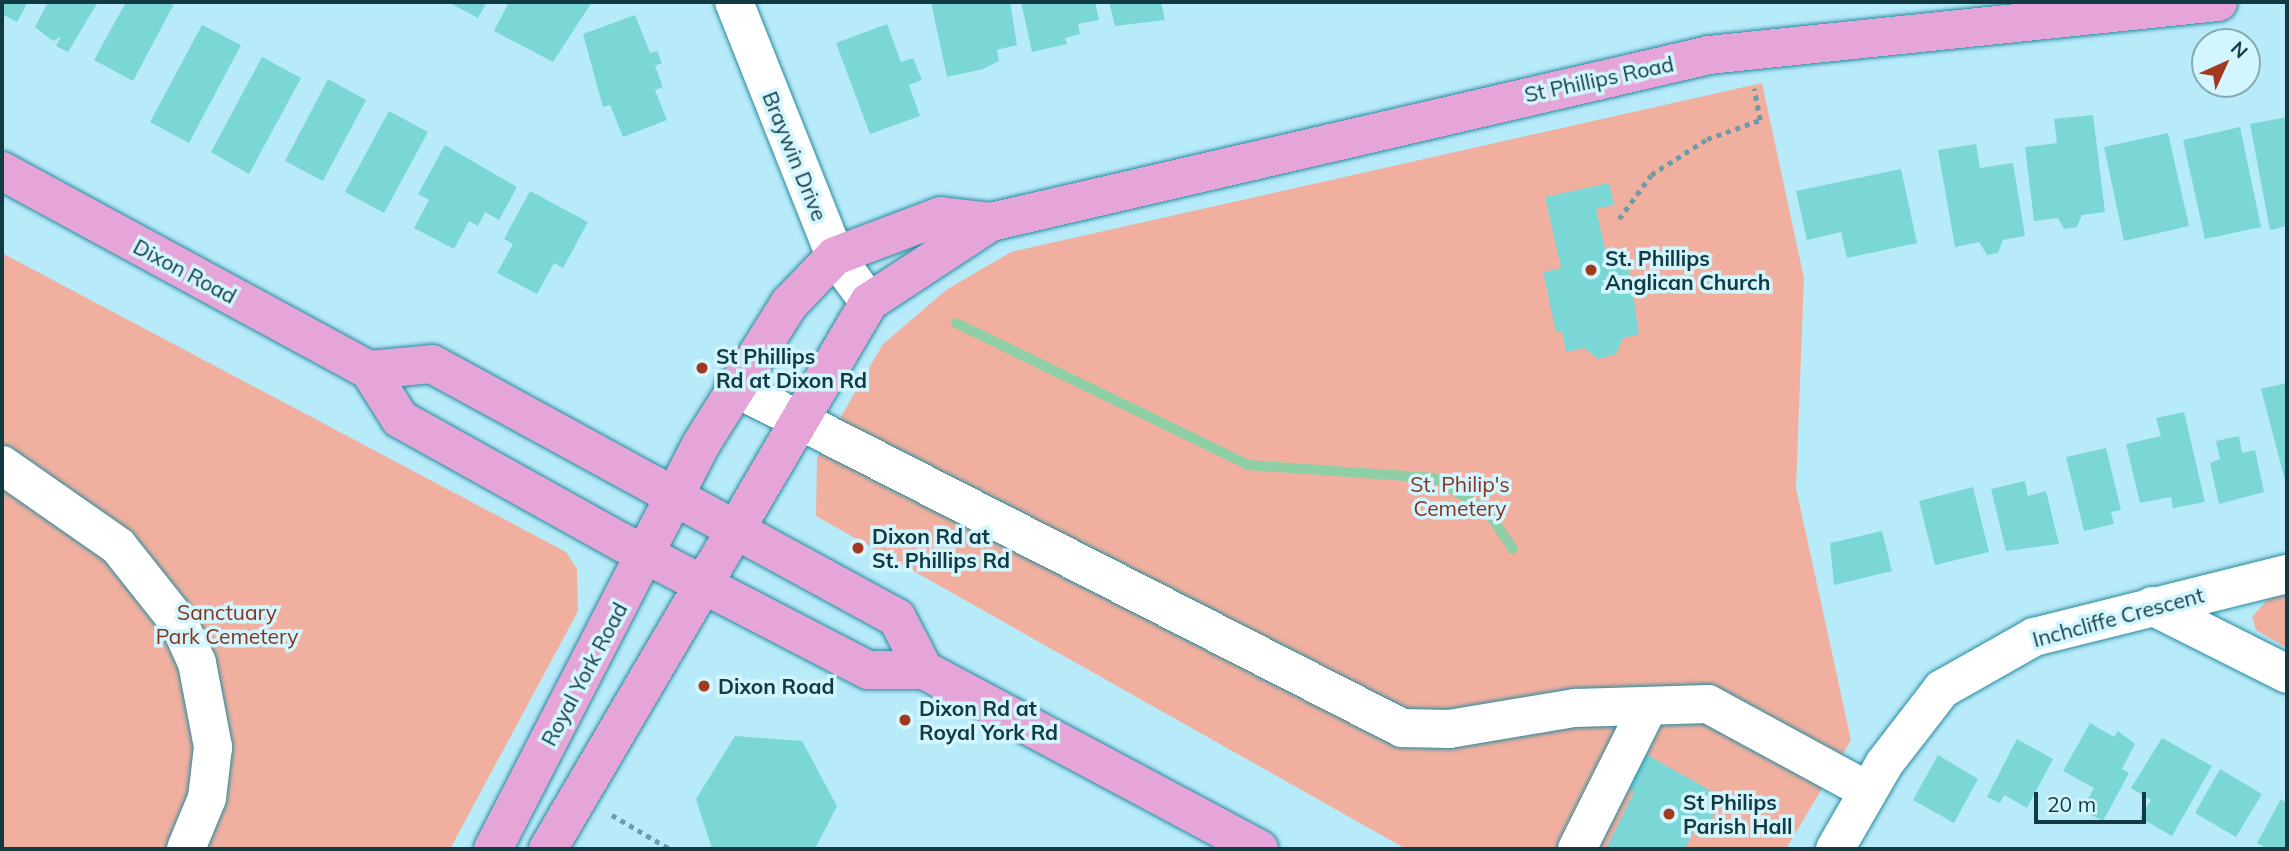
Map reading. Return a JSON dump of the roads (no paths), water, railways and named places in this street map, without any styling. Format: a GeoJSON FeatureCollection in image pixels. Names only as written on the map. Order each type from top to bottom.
{"type":"FeatureCollection","features":[{"type":"Feature","properties":{"kind":"main road","name":"St Phillips Road"},"geometry":{"type":"LineString","coordinates":[[674,499],[734,387],[789,304],[835,256],[941,216],[991,222],[1709,55],[2218,2]]}},
{"type":"Feature","properties":{"kind":"main road","name":"Dixon Road"},"geometry":{"type":"LineString","coordinates":[[2,171],[369,370],[400,418],[648,554],[868,670],[924,670],[1259,849]]}},
{"type":"Feature","properties":{"kind":"main road","name":"St Phillips Road"},"geometry":{"type":"LineString","coordinates":[[737,531],[798,419],[869,302],[991,222]]}},
{"type":"Feature","properties":{"kind":"main road"},"geometry":{"type":"LineString","coordinates":[[369,370],[432,364],[674,499],[897,618],[924,670]]}},
{"type":"Feature","properties":{"kind":"main road","name":"Royal York Road"},"geometry":{"type":"LineString","coordinates":[[493,849],[648,554],[674,499]]}},
{"type":"Feature","properties":{"kind":"main road"},"geometry":{"type":"LineString","coordinates":[[548,849],[578,795],[708,584],[737,531]]}},
{"type":"Feature","properties":{"kind":"street","name":"Braywin Drive"},"geometry":{"type":"LineString","coordinates":[[734,2],[835,256],[869,302]]}},
{"type":"Feature","properties":{"kind":"street"},"geometry":{"type":"LineString","coordinates":[[734,387],[1402,727],[1449,729],[1575,708],[1647,709],[1708,704],[1868,791]]}},
{"type":"Feature","properties":{"kind":"street"},"geometry":{"type":"LineString","coordinates":[[2,465],[118,546],[179,623],[197,663],[213,747],[207,798],[186,849]]}},
{"type":"Feature","properties":{"kind":"street","name":"Inchcliffe Crescent"},"geometry":{"type":"LineString","coordinates":[[1835,849],[1868,791],[1942,689],[2034,637],[2287,574]]}},
{"type":"Feature","properties":{"kind":"street"},"geometry":{"type":"LineString","coordinates":[[2152,606],[2287,674]]}},
{"type":"Feature","properties":{"kind":"street"},"geometry":{"type":"LineString","coordinates":[[1577,849],[1647,709]]}},
{"type":"Feature","properties":{"kind":"waterway"},"geometry":{"type":"LineString","coordinates":[[956,323],[1248,465],[1435,478],[1487,511],[1513,549]]}},
{"type":"Feature","properties":{"kind":"place","name":"St. Phillips Anglican Church"},"geometry":{"type":"Point","coordinates":[1591,270]}},
{"type":"Feature","properties":{"kind":"place","name":"St Phillips Rd at Dixon Rd"},"geometry":{"type":"Point","coordinates":[702,368]}},
{"type":"Feature","properties":{"kind":"place","name":"Dixon Rd at St. Phillips Rd"},"geometry":{"type":"Point","coordinates":[858,548]}},
{"type":"Feature","properties":{"kind":"place","name":"Dixon Road"},"geometry":{"type":"Point","coordinates":[704,686]}},
{"type":"Feature","properties":{"kind":"place","name":"Dixon Rd at Royal York Rd"},"geometry":{"type":"Point","coordinates":[905,720]}},
{"type":"Feature","properties":{"kind":"place","name":"St Philips Parish Hall"},"geometry":{"type":"Point","coordinates":[1669,814]}},
{"type":"Feature","properties":{"kind":"park label","name":"St. Philip's Cemetery"},"geometry":{"type":"Point","coordinates":[1460,496]}},
{"type":"Feature","properties":{"kind":"park label","name":"Sanctuary Park Cemetery"},"geometry":{"type":"Point","coordinates":[227,624]}}]}
